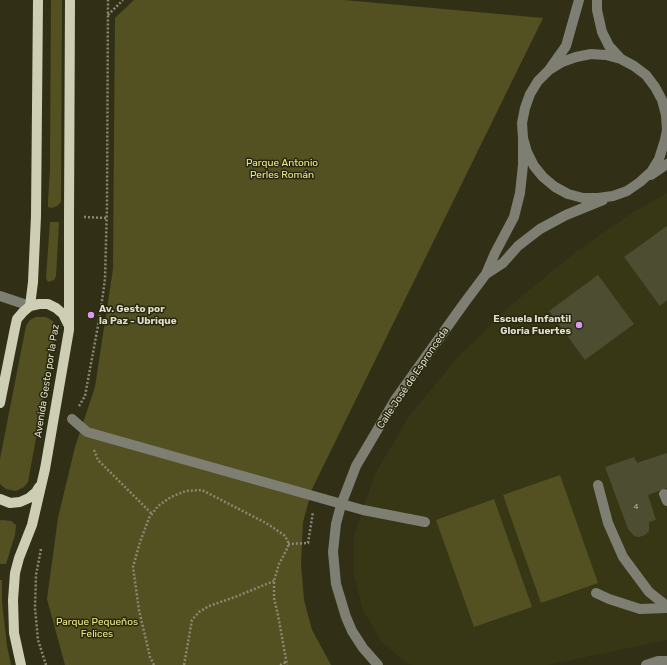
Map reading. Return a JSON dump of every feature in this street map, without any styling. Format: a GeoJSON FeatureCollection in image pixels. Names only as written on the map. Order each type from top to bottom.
{"type":"FeatureCollection","features":[{"type":"Feature","properties":{"kind":"main road"},"geometry":{"type":"LineString","coordinates":[[30,306],[33,282],[36,216],[38,0]]}},
{"type":"Feature","properties":{"kind":"main road","name":"Avenida Gesto por la Paz"},"geometry":{"type":"LineString","coordinates":[[21,665],[14,632],[13,600],[15,574],[19,558],[32,525],[45,469],[69,330],[70,0]]}},
{"type":"Feature","properties":{"kind":"main road"},"geometry":{"type":"LineString","coordinates":[[0,403],[17,319],[23,312],[30,306],[48,304],[56,308],[66,318],[69,330]]}},
{"type":"Feature","properties":{"kind":"main road"},"geometry":{"type":"LineString","coordinates":[[0,499],[10,503],[20,502],[29,498],[36,492],[41,483]]}},
{"type":"Feature","properties":{"kind":"street"},"geometry":{"type":"LineString","coordinates":[[549,70],[566,46],[579,0]]}},
{"type":"Feature","properties":{"kind":"street"},"geometry":{"type":"LineString","coordinates":[[597,0],[597,10],[602,32],[609,46],[621,59]]}},
{"type":"Feature","properties":{"kind":"street"},"geometry":{"type":"LineString","coordinates":[[549,70],[562,62],[576,57],[591,54],[606,55],[621,59],[634,66],[667,94]]}},
{"type":"Feature","properties":{"kind":"street","name":"Calle José de Espronceda"},"geometry":{"type":"LineString","coordinates":[[378,665],[363,648],[352,631],[336,584],[334,552],[336,524],[341,505],[356,466],[395,400],[486,274],[495,252],[514,217],[520,192],[523,165],[523,115],[530,94],[538,81],[549,70]]}},
{"type":"Feature","properties":{"kind":"street"},"geometry":{"type":"LineString","coordinates":[[640,182],[651,172],[659,159],[667,130],[666,115],[662,100],[646,75]]}},
{"type":"Feature","properties":{"kind":"street"},"geometry":{"type":"LineString","coordinates":[[523,138],[527,152],[534,166],[543,177],[555,187],[568,194],[583,198],[613,196]]}},
{"type":"Feature","properties":{"kind":"street"},"geometry":{"type":"LineString","coordinates":[[640,182],[667,164]]}},
{"type":"Feature","properties":{"kind":"street","name":"Calle José de Espronceda"},"geometry":{"type":"LineString","coordinates":[[486,274],[502,263],[518,246],[540,229],[566,215],[627,191],[640,182]]}},
{"type":"Feature","properties":{"kind":"street"},"geometry":{"type":"LineString","coordinates":[[0,296],[30,306]]}},
{"type":"Feature","properties":{"kind":"street"},"geometry":{"type":"LineString","coordinates":[[72,419],[90,433],[341,505],[425,522]]}},
{"type":"Feature","properties":{"kind":"street"},"geometry":{"type":"LineString","coordinates":[[598,485],[608,523],[624,557],[649,592],[667,607]]}},
{"type":"Feature","properties":{"kind":"street"},"geometry":{"type":"LineString","coordinates":[[596,593],[640,609],[667,607]]}},
{"type":"Feature","properties":{"kind":"street"},"geometry":{"type":"LineString","coordinates":[[646,665],[658,661],[667,661]]}},
{"type":"Feature","properties":{"kind":"path"},"geometry":{"type":"LineString","coordinates":[[108,15],[124,0]]}},
{"type":"Feature","properties":{"kind":"path"},"geometry":{"type":"LineString","coordinates":[[90,433],[89,437],[98,460],[152,514]]}},
{"type":"Feature","properties":{"kind":"path"},"geometry":{"type":"LineString","coordinates":[[154,665],[150,657],[139,610],[133,567],[149,518],[158,506],[171,496],[186,491],[202,490],[266,524],[284,535],[288,540],[288,544],[279,564],[274,581],[274,598],[287,663],[280,665]]}},
{"type":"Feature","properties":{"kind":"path"},"geometry":{"type":"LineString","coordinates":[[288,544],[308,543],[317,498]]}},
{"type":"Feature","properties":{"kind":"path"},"geometry":{"type":"LineString","coordinates":[[184,665],[192,620],[199,612],[209,606],[274,581]]}},
{"type":"Feature","properties":{"kind":"shaded area"},"geometry":{"type":"Polygon","coordinates":[[[667,193],[667,640],[547,665],[413,665],[405,662],[381,641],[363,610],[354,575],[354,536],[375,474],[410,415],[459,356],[508,308],[577,251],[634,212],[667,193]]]}},
{"type":"Feature","properties":{"kind":"green space"},"geometry":{"type":"Polygon","coordinates":[[[51,0],[62,0],[61,202],[52,208],[48,207],[50,169],[51,0]]]}},
{"type":"Feature","properties":{"kind":"green space","name":"Parque Antonio Perles Román"},"geometry":{"type":"Polygon","coordinates":[[[134,0],[344,0],[543,18],[312,489],[303,522],[301,564],[304,600],[312,630],[331,665],[65,665],[47,599],[58,518],[75,447],[95,387],[113,269],[115,18],[134,0]]]}},
{"type":"Feature","properties":{"kind":"green space"},"geometry":{"type":"Polygon","coordinates":[[[50,222],[59,222],[56,276],[54,280],[48,282],[46,278],[50,222]]]}},
{"type":"Feature","properties":{"kind":"green space"},"geometry":{"type":"Polygon","coordinates":[[[36,317],[46,317],[53,321],[56,328],[28,482],[24,487],[16,491],[6,489],[0,484],[0,459],[26,326],[30,320],[36,317]]]}},
{"type":"Feature","properties":{"kind":"green space"},"geometry":{"type":"Polygon","coordinates":[[[560,475],[598,583],[541,603],[503,495],[560,475]]]}},
{"type":"Feature","properties":{"kind":"green space"},"geometry":{"type":"Polygon","coordinates":[[[494,499],[532,607],[474,627],[436,520],[494,499]]]}},
{"type":"Feature","properties":{"kind":"green space"},"geometry":{"type":"Polygon","coordinates":[[[1,520],[11,521],[16,525],[15,535],[6,564],[0,564],[1,520]]]}},
{"type":"Feature","properties":{"kind":"green space"},"geometry":{"type":"Polygon","coordinates":[[[0,580],[2,580],[2,602],[7,646],[11,665],[0,665],[0,580]]]}},
{"type":"Feature","properties":{"kind":"building"},"geometry":{"type":"Polygon","coordinates":[[[667,226],[667,300],[660,306],[624,257],[667,226]]]}},
{"type":"Feature","properties":{"kind":"building"},"geometry":{"type":"Polygon","coordinates":[[[598,275],[634,324],[585,360],[549,311],[598,275]]]}},
{"type":"Feature","properties":{"kind":"building"},"geometry":{"type":"Polygon","coordinates":[[[667,453],[667,488],[648,495],[656,520],[649,522],[649,531],[645,535],[639,537],[634,536],[628,529],[605,467],[634,457],[637,463],[667,453]]]}},
{"type":"Feature","properties":{"kind":"place","name":"Av. Gesto por la Paz - Ubrique"},"geometry":{"type":"Point","coordinates":[91,315]}},
{"type":"Feature","properties":{"kind":"place","name":"Escuela Infantil Gloria Fuertes"},"geometry":{"type":"Point","coordinates":[579,325]}},
{"type":"Feature","properties":{"kind":"park label","name":"Parque Pequeños Felices"},"geometry":{"type":"Point","coordinates":[97,628]}}]}
